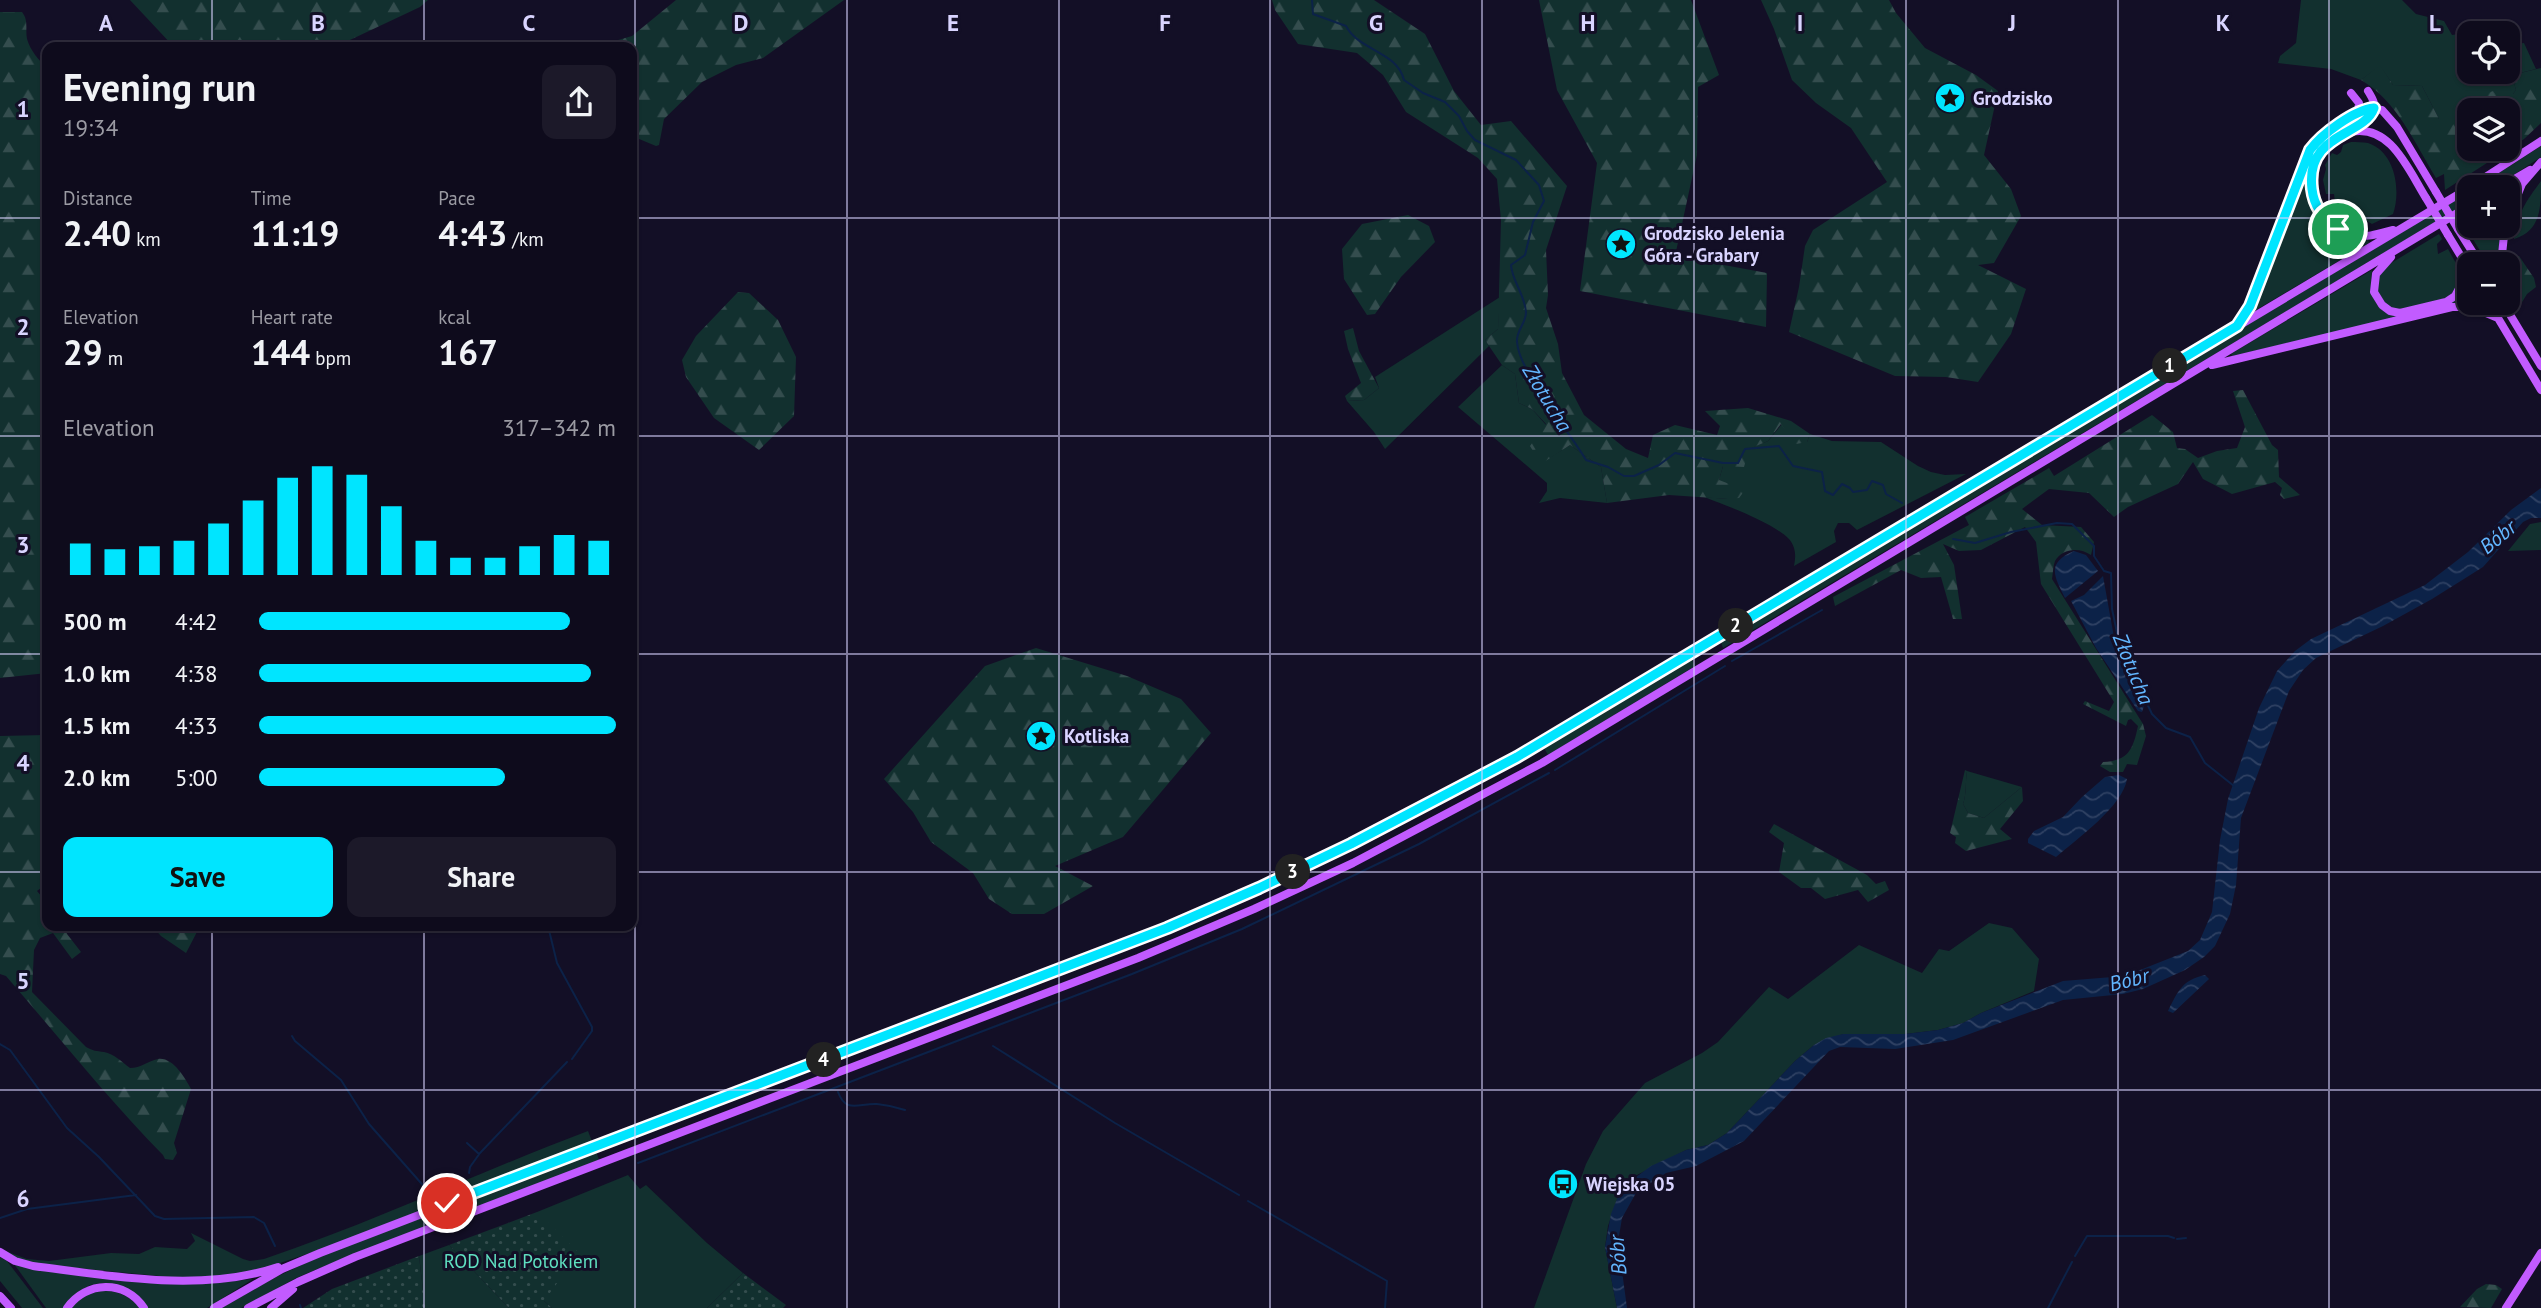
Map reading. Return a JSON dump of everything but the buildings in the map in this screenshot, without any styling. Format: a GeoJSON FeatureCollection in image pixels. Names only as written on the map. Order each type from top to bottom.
{"type":"FeatureCollection","features":[{"type":"Feature","properties":{"kind":"main road"},"geometry":{"type":"LineString","coordinates":[[2368,91],[2374,101],[2374,108],[2368,118],[2326,146],[2314,166],[2311,188],[2317,208],[2330,224],[2353,235],[2373,235],[2405,226]]}},
{"type":"Feature","properties":{"kind":"main road"},"geometry":{"type":"LineString","coordinates":[[2351,93],[2359,103],[2358,113]]}},
{"type":"Feature","properties":{"kind":"main road"},"geometry":{"type":"LineString","coordinates":[[2237,326],[2250,306],[2308,154],[2323,136],[2358,113],[2374,108],[2385,112],[2397,127],[2472,252]]}},
{"type":"Feature","properties":{"kind":"main road"},"geometry":{"type":"LineString","coordinates":[[2343,134],[2362,131],[2377,134],[2390,143],[2458,252]]}},
{"type":"Feature","properties":{"kind":"main road"},"geometry":{"type":"LineString","coordinates":[[2489,175],[2541,141]]}},
{"type":"Feature","properties":{"kind":"main road"},"geometry":{"type":"LineString","coordinates":[[2520,175],[2541,162]]}},
{"type":"Feature","properties":{"kind":"main road"},"geometry":{"type":"LineString","coordinates":[[2520,189],[2541,162]]}},
{"type":"Feature","properties":{"kind":"main road"},"geometry":{"type":"LineString","coordinates":[[0,1252],[15,1261],[33,1266],[194,1282],[251,1275],[320,1253],[1178,923],[1305,867],[1541,743],[2457,195]]}},
{"type":"Feature","properties":{"kind":"main road"},"geometry":{"type":"LineString","coordinates":[[248,1308],[328,1268],[1138,958],[1328,875],[1542,763],[2457,213]]}},
{"type":"Feature","properties":{"kind":"main road"},"geometry":{"type":"LineString","coordinates":[[2398,249],[2376,274],[2373,287],[2376,299],[2382,306],[2396,313],[2446,302],[2457,292]]}},
{"type":"Feature","properties":{"kind":"main road"},"geometry":{"type":"LineString","coordinates":[[2452,307],[2457,304]]}},
{"type":"Feature","properties":{"kind":"main road"},"geometry":{"type":"LineString","coordinates":[[2199,369],[2452,307],[2473,307],[2498,318]]}},
{"type":"Feature","properties":{"kind":"main road"},"geometry":{"type":"LineString","coordinates":[[2496,315],[2541,390]]}},
{"type":"Feature","properties":{"kind":"main road"},"geometry":{"type":"LineString","coordinates":[[2511,315],[2541,366]]}},
{"type":"Feature","properties":{"kind":"main road"},"geometry":{"type":"LineString","coordinates":[[2514,315],[2517,323]]}},
{"type":"Feature","properties":{"kind":"main road"},"geometry":{"type":"LineString","coordinates":[[214,1308],[254,1284],[320,1253]]}},
{"type":"Feature","properties":{"kind":"main road"},"geometry":{"type":"LineString","coordinates":[[2506,1308],[2541,1253]]}},
{"type":"Feature","properties":{"kind":"main road"},"geometry":{"type":"LineString","coordinates":[[271,1308],[292,1289],[328,1268]]}},
{"type":"Feature","properties":{"kind":"main road"},"geometry":{"type":"LineString","coordinates":[[67,1308],[82,1293],[102,1286],[125,1291],[136,1298],[144,1308]]}},
{"type":"Feature","properties":{"kind":"main road"},"geometry":{"type":"LineString","coordinates":[[0,1296],[11,1308]]}},
{"type":"Feature","properties":{"kind":"green space"},"geometry":{"type":"Polygon","coordinates":[[[130,0],[428,0],[420,7],[346,42],[169,42],[130,0]]]}},
{"type":"Feature","properties":{"kind":"green space"},"geometry":{"type":"Polygon","coordinates":[[[676,0],[844,0],[763,58],[736,65],[702,82],[664,119],[659,145],[656,146],[637,138],[637,42],[611,42],[632,36],[676,0]]]}},
{"type":"Feature","properties":{"kind":"green space"},"geometry":{"type":"Polygon","coordinates":[[[1272,0],[1374,0],[1425,34],[1454,91],[1481,125],[1511,121],[1567,186],[1546,250],[1546,308],[1558,344],[1562,373],[1584,415],[1626,449],[1648,458],[1653,435],[1675,425],[1717,435],[1720,426],[1705,411],[1748,408],[1791,421],[1810,434],[1807,442],[1796,444],[1781,424],[1768,441],[1749,449],[1744,467],[1723,466],[1719,480],[1745,490],[1739,498],[1728,499],[1669,495],[1607,503],[1601,467],[1570,445],[1541,464],[1530,446],[1546,424],[1532,409],[1519,403],[1515,374],[1502,365],[1485,340],[1498,329],[1501,220],[1497,179],[1478,158],[1406,112],[1383,75],[1357,53],[1298,44],[1275,10],[1272,0]]]}},
{"type":"Feature","properties":{"kind":"green space"},"geometry":{"type":"Polygon","coordinates":[[[1539,0],[1691,0],[1719,75],[1698,87],[1697,155],[1675,256],[1767,273],[1766,327],[1580,291],[1597,163],[1557,90],[1539,0]]]}},
{"type":"Feature","properties":{"kind":"green space"},"geometry":{"type":"Polygon","coordinates":[[[1761,0],[1889,0],[1896,13],[1925,48],[1976,75],[1998,91],[1984,155],[2011,189],[2021,216],[1994,263],[1978,265],[2026,289],[2011,334],[1978,382],[1946,377],[1895,376],[1789,332],[1805,246],[1813,230],[1887,182],[1851,128],[1816,103],[1792,80],[1761,0]]]}},
{"type":"Feature","properties":{"kind":"green space"},"geometry":{"type":"Polygon","coordinates":[[[2301,0],[2402,0],[2416,14],[2444,21],[2452,35],[2457,34],[2457,84],[2514,84],[2516,90],[2503,98],[2457,98],[2457,123],[2439,119],[2422,86],[2393,85],[2380,66],[2361,80],[2331,69],[2278,63],[2280,56],[2296,43],[2301,0]]]}},
{"type":"Feature","properties":{"kind":"green space"},"geometry":{"type":"Polygon","coordinates":[[[0,12],[22,12],[28,43],[42,63],[42,674],[0,678],[0,12]]]}},
{"type":"Feature","properties":{"kind":"green space"},"geometry":{"type":"Polygon","coordinates":[[[2524,43],[2536,69],[2520,73],[2520,44],[2524,43]]]}},
{"type":"Feature","properties":{"kind":"green space"},"geometry":{"type":"Polygon","coordinates":[[[2380,65],[2393,85],[2422,86],[2439,119],[2455,111],[2457,113],[2457,161],[2490,161],[2468,175],[2457,175],[2457,182],[2445,190],[2444,174],[2436,178],[2395,111],[2385,99],[2361,80],[2380,65]]]}},
{"type":"Feature","properties":{"kind":"green space"},"geometry":{"type":"Polygon","coordinates":[[[2541,68],[2541,123],[2520,142],[2520,98],[2500,98],[2506,88],[2513,94],[2516,90],[2514,84],[2520,84],[2520,73],[2541,68]]]}},
{"type":"Feature","properties":{"kind":"green space"},"geometry":{"type":"Polygon","coordinates":[[[2493,91],[2500,98],[2479,97],[2493,91]]]}},
{"type":"Feature","properties":{"kind":"green space"},"geometry":{"type":"Polygon","coordinates":[[[2358,118],[2359,120],[2333,136],[2320,149],[2314,158],[2308,188],[2313,208],[2326,224],[2341,232],[2368,239],[2369,243],[2256,310],[2254,308],[2311,155],[2329,135],[2358,118]]]}},
{"type":"Feature","properties":{"kind":"green space"},"geometry":{"type":"Polygon","coordinates":[[[2351,142],[2368,143],[2377,148],[2385,155],[2394,174],[2396,195],[2393,214],[2372,224],[2335,203],[2334,194],[2326,194],[2323,180],[2325,165],[2332,153],[2337,155],[2343,145],[2351,142]]]}},
{"type":"Feature","properties":{"kind":"green space"},"geometry":{"type":"Polygon","coordinates":[[[2541,146],[2541,157],[2513,175],[2496,175],[2520,161],[2541,146]]]}},
{"type":"Feature","properties":{"kind":"green space"},"geometry":{"type":"Polygon","coordinates":[[[2541,181],[2538,217],[2530,230],[2520,236],[2520,215],[2541,181]]]}},
{"type":"Feature","properties":{"kind":"green space"},"geometry":{"type":"Polygon","coordinates":[[[2457,199],[2457,209],[1723,648],[1720,640],[2457,199]]]}},
{"type":"Feature","properties":{"kind":"green space"},"geometry":{"type":"Polygon","coordinates":[[[1408,215],[1429,226],[1435,242],[1401,277],[1375,314],[1367,315],[1344,279],[1342,249],[1362,224],[1408,215]]]}},
{"type":"Feature","properties":{"kind":"green space"},"geometry":{"type":"Polygon","coordinates":[[[2439,234],[2442,239],[2437,244],[2438,254],[2448,249],[2457,265],[2457,287],[2449,297],[2404,310],[2392,308],[2384,303],[2377,291],[2377,281],[2383,268],[2439,234]]]}},
{"type":"Feature","properties":{"kind":"green space"},"geometry":{"type":"Polygon","coordinates":[[[2472,238],[2500,238],[2499,252],[2481,252],[2472,238]]]}},
{"type":"Feature","properties":{"kind":"green space"},"geometry":{"type":"Polygon","coordinates":[[[2520,257],[2534,278],[2536,287],[2527,294],[2520,305],[2520,257]]]}},
{"type":"Feature","properties":{"kind":"green space"},"geometry":{"type":"Polygon","coordinates":[[[2372,270],[2374,299],[2387,313],[2457,298],[2452,305],[2232,356],[2231,354],[2372,270]]]}},
{"type":"Feature","properties":{"kind":"green space"},"geometry":{"type":"Polygon","coordinates":[[[738,292],[749,293],[778,320],[796,357],[794,416],[759,450],[714,418],[686,377],[682,360],[696,336],[738,292]]]}},
{"type":"Feature","properties":{"kind":"green space"},"geometry":{"type":"Polygon","coordinates":[[[1500,297],[1498,329],[1485,340],[1489,346],[1385,449],[1347,401],[1364,400],[1379,388],[1375,377],[1500,297]]]}},
{"type":"Feature","properties":{"kind":"green space"},"geometry":{"type":"Polygon","coordinates":[[[1353,328],[1359,351],[1379,388],[1364,400],[1347,401],[1345,396],[1361,383],[1344,331],[1353,328]]]}},
{"type":"Feature","properties":{"kind":"green space"},"geometry":{"type":"Polygon","coordinates":[[[1502,365],[1515,374],[1519,403],[1532,409],[1546,425],[1541,463],[1570,445],[1601,467],[1607,503],[1560,498],[1539,503],[1547,491],[1547,483],[1458,407],[1502,365]]]}},
{"type":"Feature","properties":{"kind":"green space"},"geometry":{"type":"Polygon","coordinates":[[[2243,390],[2272,445],[2278,450],[2279,477],[2300,495],[2284,499],[2280,495],[2282,488],[2275,482],[2232,494],[2203,479],[2193,462],[2178,484],[2128,507],[2114,517],[2089,493],[2049,489],[2022,509],[2042,525],[2081,527],[2094,542],[2091,555],[2072,550],[2062,553],[2054,563],[2052,579],[2143,724],[2146,736],[2137,765],[2127,764],[2123,772],[2110,772],[2100,766],[2103,762],[2118,759],[2128,753],[2138,726],[2131,719],[2126,726],[2083,704],[2085,701],[2109,711],[2114,702],[2041,584],[2036,542],[2025,527],[1981,550],[1959,551],[1943,544],[1954,565],[1962,619],[1953,619],[1941,577],[1921,578],[1901,570],[1835,606],[1833,597],[1969,525],[1965,517],[2049,468],[2054,476],[2152,415],[2173,432],[2177,448],[2185,449],[2198,458],[2237,448],[2245,427],[2233,391],[2243,390]]]}},
{"type":"Feature","properties":{"kind":"green space"},"geometry":{"type":"Polygon","coordinates":[[[1782,424],[1807,442],[1810,434],[1832,441],[1881,442],[1931,472],[1945,475],[1966,474],[1857,530],[1849,523],[1838,523],[1834,531],[1836,542],[1794,566],[1793,545],[1789,539],[1749,515],[1704,497],[1728,499],[1719,480],[1723,466],[1748,449],[1768,441],[1782,424]]]}},
{"type":"Feature","properties":{"kind":"green space"},"geometry":{"type":"Polygon","coordinates":[[[2541,522],[2541,550],[2508,551],[2530,524],[2541,522]]]}},
{"type":"Feature","properties":{"kind":"green space"},"geometry":{"type":"Polygon","coordinates":[[[1036,648],[1127,676],[1181,699],[1211,733],[1123,837],[1055,866],[1093,886],[1044,914],[1012,914],[989,899],[973,873],[931,842],[913,812],[884,779],[985,666],[1036,648]]]}},
{"type":"Feature","properties":{"kind":"green space"},"geometry":{"type":"Polygon","coordinates":[[[1691,658],[1695,666],[1548,755],[1543,746],[1691,658]]]}},
{"type":"Feature","properties":{"kind":"green space"},"geometry":{"type":"Polygon","coordinates":[[[42,735],[42,887],[37,891],[42,897],[42,931],[66,931],[81,952],[72,959],[53,933],[40,938],[34,950],[32,992],[86,1047],[111,1054],[130,1068],[163,1059],[178,1069],[191,1089],[174,1143],[177,1153],[173,1160],[165,1159],[6,976],[0,974],[0,736],[42,735]]]}},
{"type":"Feature","properties":{"kind":"green space"},"geometry":{"type":"Polygon","coordinates":[[[1965,770],[1963,804],[1968,813],[1984,818],[2022,787],[2023,801],[2000,829],[2012,839],[1966,851],[1955,843],[1956,837],[1950,833],[1965,770]]]}},
{"type":"Feature","properties":{"kind":"green space"},"geometry":{"type":"Polygon","coordinates":[[[1967,771],[2022,787],[1984,818],[1968,813],[1963,804],[1967,771]]]}},
{"type":"Feature","properties":{"kind":"green space"},"geometry":{"type":"Polygon","coordinates":[[[1774,824],[1867,875],[1876,884],[1885,881],[1889,890],[1868,902],[1858,890],[1825,899],[1811,888],[1801,888],[1779,872],[1784,843],[1769,832],[1774,824]]]}},
{"type":"Feature","properties":{"kind":"green space"},"geometry":{"type":"Polygon","coordinates":[[[1989,923],[2012,928],[2039,959],[2034,991],[1963,1023],[1938,1030],[1905,1034],[1843,1034],[1814,1045],[1795,1061],[1727,1133],[1708,1145],[1686,1150],[1635,1176],[1619,1194],[1608,1226],[1605,1247],[1617,1308],[1534,1308],[1586,1164],[1603,1131],[1645,1083],[1718,1042],[1769,987],[1788,999],[1859,945],[1922,973],[1939,949],[1949,951],[1989,923]]]}},
{"type":"Feature","properties":{"kind":"green space"},"geometry":{"type":"Polygon","coordinates":[[[156,931],[197,931],[186,953],[156,931]]]}},
{"type":"Feature","properties":{"kind":"green space"},"geometry":{"type":"Polygon","coordinates":[[[588,1131],[593,1144],[319,1250],[236,1275],[180,1278],[45,1265],[16,1258],[0,1249],[27,1259],[49,1261],[111,1253],[139,1254],[155,1247],[187,1249],[195,1241],[191,1233],[243,1259],[264,1259],[346,1229],[588,1131]]]}},
{"type":"Feature","properties":{"kind":"green space"},"geometry":{"type":"Polygon","coordinates":[[[596,1151],[599,1160],[327,1265],[296,1278],[241,1308],[221,1308],[276,1277],[321,1256],[596,1151]]]}},
{"type":"Feature","properties":{"kind":"green space"},"geometry":{"type":"Polygon","coordinates":[[[628,1175],[640,1189],[646,1185],[743,1273],[707,1308],[552,1308],[544,1301],[537,1212],[628,1175]]]}},
{"type":"Feature","properties":{"kind":"green space","name":"ROD Nad Potokiem"},"geometry":{"type":"Polygon","coordinates":[[[537,1212],[579,1253],[544,1301],[552,1308],[509,1308],[449,1245],[537,1212]]]}},
{"type":"Feature","properties":{"kind":"green space"},"geometry":{"type":"Polygon","coordinates":[[[449,1245],[509,1308],[425,1308],[419,1256],[449,1245]]]}},
{"type":"Feature","properties":{"kind":"green space","name":"ROD Nad Potokiem"},"geometry":{"type":"Polygon","coordinates":[[[419,1256],[425,1308],[303,1308],[332,1289],[419,1256]]]}},
{"type":"Feature","properties":{"kind":"green space"},"geometry":{"type":"Polygon","coordinates":[[[0,1257],[7,1261],[43,1308],[22,1308],[0,1281],[0,1257]]]}},
{"type":"Feature","properties":{"kind":"green space"},"geometry":{"type":"Polygon","coordinates":[[[14,1264],[179,1284],[253,1279],[207,1308],[147,1308],[112,1284],[102,1283],[90,1285],[80,1291],[63,1308],[46,1308],[14,1264]]]}},
{"type":"Feature","properties":{"kind":"green space"},"geometry":{"type":"Polygon","coordinates":[[[743,1273],[786,1305],[783,1308],[707,1308],[743,1273]]]}},
{"type":"Feature","properties":{"kind":"green space"},"geometry":{"type":"Polygon","coordinates":[[[2486,1284],[2502,1289],[2491,1308],[2460,1307],[2477,1289],[2486,1284]]]}},
{"type":"Feature","properties":{"kind":"green space"},"geometry":{"type":"Polygon","coordinates":[[[102,1290],[123,1295],[140,1308],[71,1308],[84,1295],[102,1290]]]}},
{"type":"Feature","properties":{"kind":"water","name":"Bóbr"},"geometry":{"type":"Polygon","coordinates":[[[2541,488],[2541,518],[2531,518],[2523,522],[2483,567],[2383,626],[2316,658],[2303,670],[2289,691],[2241,818],[2236,885],[2230,914],[2215,946],[2204,957],[2185,970],[2143,989],[2123,994],[2063,1000],[1953,1040],[1895,1049],[1840,1047],[1829,1051],[1744,1141],[1696,1166],[1666,1173],[1636,1193],[1622,1218],[1618,1242],[1623,1258],[1627,1308],[1617,1308],[1605,1247],[1611,1214],[1619,1194],[1628,1183],[1651,1166],[1686,1150],[1708,1145],[1727,1133],[1795,1061],[1814,1045],[1826,1038],[1843,1034],[1905,1034],[1938,1030],[1963,1023],[1981,1013],[2063,981],[2125,976],[2188,951],[2200,940],[2212,912],[2220,840],[2228,799],[2259,708],[2277,671],[2295,651],[2311,639],[2425,585],[2468,552],[2511,510],[2541,488]]]}},
{"type":"Feature","properties":{"kind":"water"},"geometry":{"type":"Polygon","coordinates":[[[2074,551],[2086,555],[2098,571],[2065,598],[2056,577],[2056,565],[2059,560],[2074,551]]]}},
{"type":"Feature","properties":{"kind":"water"},"geometry":{"type":"Polygon","coordinates":[[[2103,576],[2115,643],[2144,706],[2142,712],[2138,711],[2096,648],[2071,601],[2084,595],[2103,576]]]}},
{"type":"Feature","properties":{"kind":"water"},"geometry":{"type":"Polygon","coordinates":[[[2119,775],[2127,779],[2117,800],[2098,821],[2056,857],[2028,843],[2034,831],[2063,817],[2105,777],[2119,775]]]}},
{"type":"Feature","properties":{"kind":"water"},"geometry":{"type":"Polygon","coordinates":[[[2205,975],[2209,979],[2173,1013],[2168,1011],[2186,983],[2205,975]]]}},
{"type":"Feature","properties":{"kind":"waterway","name":"Złotucha"},"geometry":{"type":"LineString","coordinates":[[1312,0],[1313,14],[1346,26],[1360,41],[1394,63],[1404,80],[1423,93],[1445,102],[1459,116],[1475,140],[1516,160],[1539,185],[1544,201],[1533,222],[1525,255],[1511,265],[1526,312],[1517,342],[1526,369],[1535,385],[1586,460],[1624,476],[1634,476],[1659,465],[1675,453],[1723,463],[1738,463],[1745,449],[1779,446],[1793,466],[1822,472],[1825,491],[1833,495],[1842,484],[1853,492],[1867,490],[1872,481],[1883,485],[1886,494],[1902,503]]}},
{"type":"Feature","properties":{"kind":"waterway","name":"Złotucha"},"geometry":{"type":"LineString","coordinates":[[1953,539],[1975,543],[2011,532],[2057,523],[2072,524],[2094,546],[2094,556],[2104,571],[2111,573],[2112,609],[2120,647],[2152,714],[2166,728],[2190,737],[2205,763],[2234,786]]}},
{"type":"Feature","properties":{"kind":"waterway"},"geometry":{"type":"LineString","coordinates":[[1732,661],[1822,610]]}},
{"type":"Feature","properties":{"kind":"waterway"},"geometry":{"type":"LineString","coordinates":[[1555,770],[1725,666]]}},
{"type":"Feature","properties":{"kind":"waterway"},"geometry":{"type":"LineString","coordinates":[[638,1163],[1132,974],[1242,929],[1419,844],[1549,773]]}},
{"type":"Feature","properties":{"kind":"waterway"},"geometry":{"type":"LineString","coordinates":[[549,931],[557,963],[592,1027],[592,1031],[572,1059]]}},
{"type":"Feature","properties":{"kind":"waterway"},"geometry":{"type":"LineString","coordinates":[[292,1036],[341,1080],[369,1124],[428,1191]]}},
{"type":"Feature","properties":{"kind":"waterway"},"geometry":{"type":"LineString","coordinates":[[0,1044],[10,1050],[67,1128],[99,1157],[155,1216],[164,1219],[254,1217],[264,1223],[275,1246]]}},
{"type":"Feature","properties":{"kind":"waterway"},"geometry":{"type":"LineString","coordinates":[[993,1046],[1115,1123],[1239,1195]]}},
{"type":"Feature","properties":{"kind":"waterway"},"geometry":{"type":"LineString","coordinates":[[469,1173],[480,1153],[567,1062]]}},
{"type":"Feature","properties":{"kind":"waterway"},"geometry":{"type":"LineString","coordinates":[[838,1092],[841,1099],[849,1105],[877,1104],[905,1110]]}},
{"type":"Feature","properties":{"kind":"waterway"},"geometry":{"type":"LineString","coordinates":[[467,1143],[479,1154]]}},
{"type":"Feature","properties":{"kind":"waterway"},"geometry":{"type":"LineString","coordinates":[[0,1218],[27,1209],[136,1195]]}},
{"type":"Feature","properties":{"kind":"waterway"},"geometry":{"type":"LineString","coordinates":[[1248,1201],[1387,1281],[1385,1308]]}},
{"type":"Feature","properties":{"kind":"waterway"},"geometry":{"type":"LineString","coordinates":[[2075,1256],[2087,1236],[2174,1238]]}},
{"type":"Feature","properties":{"kind":"waterway"},"geometry":{"type":"LineString","coordinates":[[2177,1239],[2186,1238]]}},
{"type":"Feature","properties":{"kind":"waterway"},"geometry":{"type":"LineString","coordinates":[[2048,1308],[2072,1262]]}},
{"type":"Feature","properties":{"kind":"place","name":"Grodzisko"},"geometry":{"type":"Point","coordinates":[1950,98]}},
{"type":"Feature","properties":{"kind":"place","name":"Grodzisko Jelenia Góra - Grabary"},"geometry":{"type":"Point","coordinates":[1621,244]}},
{"type":"Feature","properties":{"kind":"place","name":"Kotliska"},"geometry":{"type":"Point","coordinates":[1041,736]}},
{"type":"Feature","properties":{"kind":"place","name":"Wiejska 05"},"geometry":{"type":"Point","coordinates":[1563,1184]}},
{"type":"Feature","properties":{"kind":"route"},"geometry":{"type":"LineString","coordinates":[[447,1203],[1167,928],[1351,844],[1517,757],[2237,326],[2250,306],[2310,150],[2327,132],[2361,111],[2374,108],[2368,118],[2329,143],[2314,166],[2311,188],[2315,203],[2330,224],[2338,229]]}}]}
